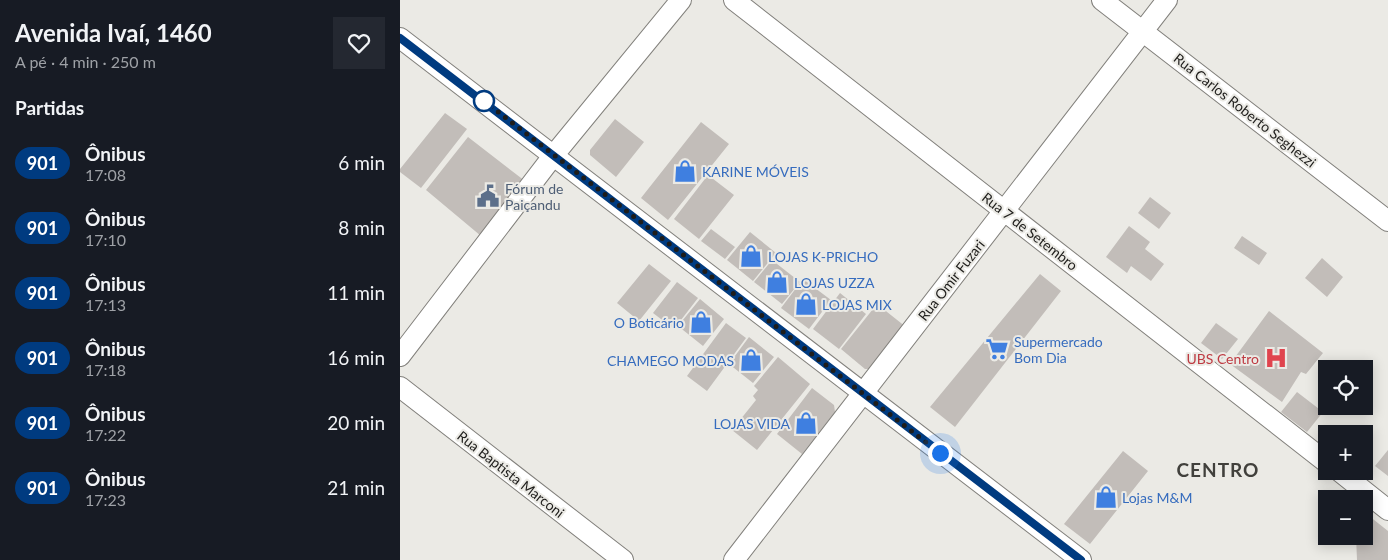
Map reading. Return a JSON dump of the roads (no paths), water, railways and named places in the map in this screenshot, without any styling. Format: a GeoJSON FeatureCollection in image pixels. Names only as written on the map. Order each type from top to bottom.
{"type":"FeatureCollection","features":[{"type":"Feature","properties":{"kind":"street"},"geometry":{"type":"LineString","coordinates":[[400,356],[553,156],[681,0]]}},
{"type":"Feature","properties":{"kind":"street","name":"Rua 7 de Setembro"},"geometry":{"type":"LineString","coordinates":[[734,0],[1318,456]]}},
{"type":"Feature","properties":{"kind":"street","name":"Rua Carlos Roberto Seghezzi"},"geometry":{"type":"LineString","coordinates":[[1102,0],[1388,220]]}},
{"type":"Feature","properties":{"kind":"street","name":"Rua Omir Fuzari"},"geometry":{"type":"LineString","coordinates":[[734,560],[1167,0]]}},
{"type":"Feature","properties":{"kind":"street"},"geometry":{"type":"LineString","coordinates":[[400,38],[1081,560]]}},
{"type":"Feature","properties":{"kind":"street","name":"Rua Baptista Marconi"},"geometry":{"type":"LineString","coordinates":[[400,387],[623,560]]}},
{"type":"Feature","properties":{"kind":"street"},"geometry":{"type":"LineString","coordinates":[[1350,480],[1388,510]]}},
{"type":"Feature","properties":{"kind":"place","name":"KARINE MÓVEIS"},"geometry":{"type":"Point","coordinates":[685,171]}},
{"type":"Feature","properties":{"kind":"place","name":"Fórum de Paiçandu"},"geometry":{"type":"Point","coordinates":[488,196]}},
{"type":"Feature","properties":{"kind":"place","name":"LOJAS K-PRICHO"},"geometry":{"type":"Point","coordinates":[751,256]}},
{"type":"Feature","properties":{"kind":"place","name":"LOJAS UZZA"},"geometry":{"type":"Point","coordinates":[777,282]}},
{"type":"Feature","properties":{"kind":"place","name":"LOJAS MIX"},"geometry":{"type":"Point","coordinates":[806,304]}},
{"type":"Feature","properties":{"kind":"place","name":"O Boticário"},"geometry":{"type":"Point","coordinates":[701,322]}},
{"type":"Feature","properties":{"kind":"place","name":"Supermercado Bom Dia"},"geometry":{"type":"Point","coordinates":[997,349]}},
{"type":"Feature","properties":{"kind":"place","name":"UBS Centro"},"geometry":{"type":"Point","coordinates":[1276,358]}},
{"type":"Feature","properties":{"kind":"place","name":"CHAMEGO MODAS"},"geometry":{"type":"Point","coordinates":[751,360]}},
{"type":"Feature","properties":{"kind":"place","name":"LOJAS VIDA"},"geometry":{"type":"Point","coordinates":[806,423]}},
{"type":"Feature","properties":{"kind":"place","name":"Lojas M&M"},"geometry":{"type":"Point","coordinates":[1106,497]}},
{"type":"Feature","properties":{"kind":"district","name":"CENTRO"},"geometry":{"type":"Point","coordinates":[1218,469]}}]}
